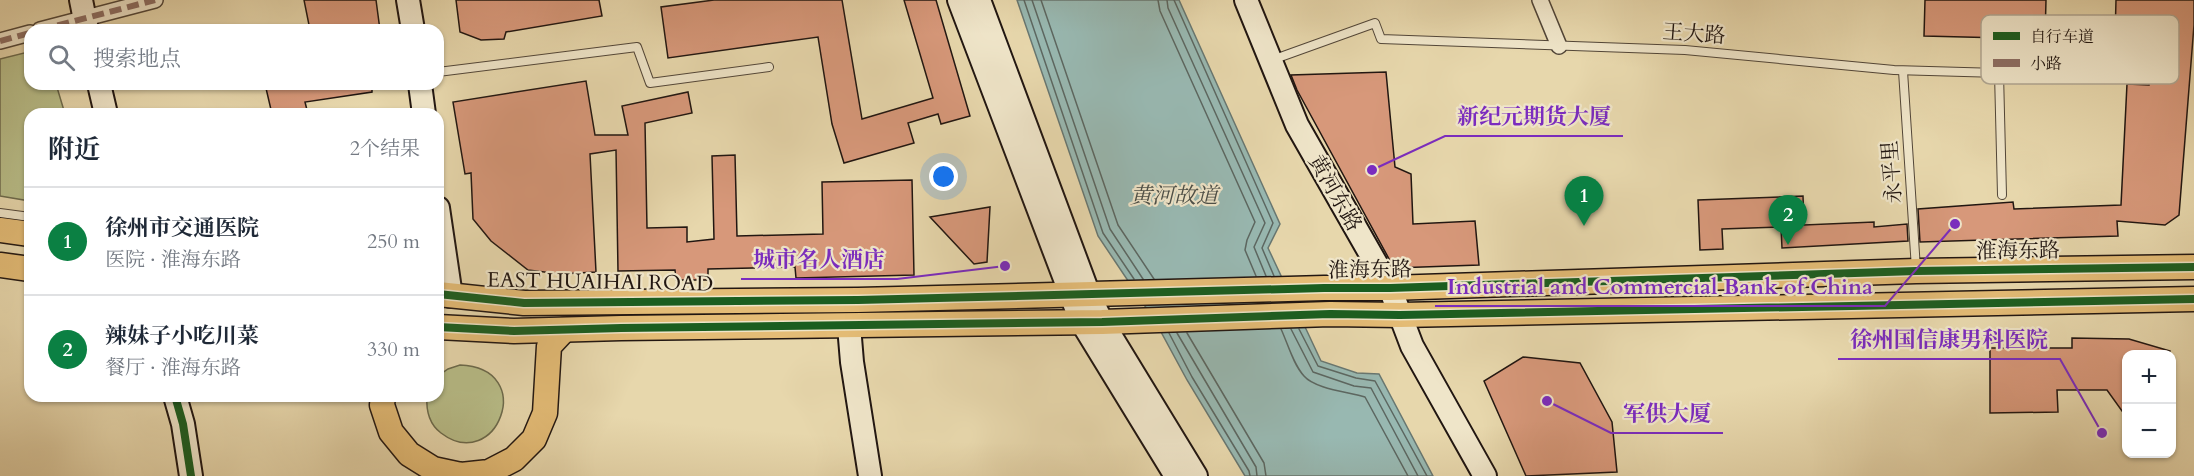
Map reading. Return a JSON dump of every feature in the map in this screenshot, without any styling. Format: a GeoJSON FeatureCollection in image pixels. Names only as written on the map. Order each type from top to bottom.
{"type":"FeatureCollection","features":[{"type":"Feature","properties":{"kind":"main road"},"geometry":{"type":"LineString","coordinates":[[408,0],[411,24]]}},
{"type":"Feature","properties":{"kind":"main road"},"geometry":{"type":"LineString","coordinates":[[959,0],[1091,322],[1176,476]]}},
{"type":"Feature","properties":{"kind":"main road"},"geometry":{"type":"LineString","coordinates":[[979,0],[1080,295]]}},
{"type":"Feature","properties":{"kind":"main road","name":"黄河东路"},"geometry":{"type":"LineString","coordinates":[[1246,0],[1297,125],[1390,288],[1413,346],[1485,476]]}},
{"type":"Feature","properties":{"kind":"main road"},"geometry":{"type":"LineString","coordinates":[[100,90],[105,108]]}},
{"type":"Feature","properties":{"kind":"main road"},"geometry":{"type":"LineString","coordinates":[[421,90],[423,108]]}},
{"type":"Feature","properties":{"kind":"main road"},"geometry":{"type":"LineString","coordinates":[[0,230],[24,233]]}},
{"type":"Feature","properties":{"kind":"main road"},"geometry":{"type":"LineString","coordinates":[[0,265],[24,268]]}},
{"type":"Feature","properties":{"kind":"main road","name":"淮海东路"},"geometry":{"type":"LineString","coordinates":[[1122,295],[1916,271],[2194,267]]}},
{"type":"Feature","properties":{"kind":"main road","name":"EAST HUAIHAI ROAD"},"geometry":{"type":"LineString","coordinates":[[445,295],[524,303],[1122,295]]}},
{"type":"Feature","properties":{"kind":"main road","name":"淮海东路"},"geometry":{"type":"LineString","coordinates":[[1136,321],[1330,314],[1400,315],[2194,299]]}},
{"type":"Feature","properties":{"kind":"main road","name":"EAST HUAIHAI ROAD"},"geometry":{"type":"LineString","coordinates":[[444,327],[514,331],[1136,321]]}},
{"type":"Feature","properties":{"kind":"main road"},"geometry":{"type":"LineString","coordinates":[[1091,322],[1196,476]]}},
{"type":"Feature","properties":{"kind":"main road"},"geometry":{"type":"LineString","coordinates":[[849,326],[852,362],[870,476]]}},
{"type":"Feature","properties":{"kind":"main road"},"geometry":{"type":"LineString","coordinates":[[382,402],[391,432],[409,454],[433,469],[461,476],[489,472],[514,459],[534,439],[545,413],[549,346],[564,330]]}},
{"type":"Feature","properties":{"kind":"main road"},"geometry":{"type":"LineString","coordinates":[[177,402],[183,424],[191,476]]}},
{"type":"Feature","properties":{"kind":"street"},"geometry":{"type":"LineString","coordinates":[[59,24],[155,0]]}},
{"type":"Feature","properties":{"kind":"street"},"geometry":{"type":"LineString","coordinates":[[1540,0],[1559,45]]}},
{"type":"Feature","properties":{"kind":"street"},"geometry":{"type":"LineString","coordinates":[[0,41],[24,35]]}},
{"type":"Feature","properties":{"kind":"lane","name":"王大路"},"geometry":{"type":"LineString","coordinates":[[1270,60],[1375,23],[1382,39],[1685,50],[1903,71],[1981,73]]}},
{"type":"Feature","properties":{"kind":"lane"},"geometry":{"type":"LineString","coordinates":[[444,71],[637,47],[650,83],[769,67]]}},
{"type":"Feature","properties":{"kind":"lane","name":"永平里"},"geometry":{"type":"LineString","coordinates":[[1903,71],[1916,271]]}},
{"type":"Feature","properties":{"kind":"lane"},"geometry":{"type":"LineString","coordinates":[[1999,84],[2002,195]]}},
{"type":"Feature","properties":{"kind":"lane"},"geometry":{"type":"LineString","coordinates":[[0,213],[24,217]]}},
{"type":"Feature","properties":{"kind":"green space"},"geometry":{"type":"Polygon","coordinates":[[[24,53],[24,90],[58,90],[63,108],[24,108],[24,200],[0,196],[0,59],[24,53]]]}},
{"type":"Feature","properties":{"kind":"green space"},"geometry":{"type":"Polygon","coordinates":[[[460,365],[484,371],[498,383],[503,399],[501,416],[492,431],[478,441],[461,442],[441,433],[431,421],[427,402],[444,402],[444,372],[460,365]]]}},
{"type":"Feature","properties":{"kind":"water","name":"黄河故道"},"geometry":{"type":"Polygon","coordinates":[[[1017,0],[1179,0],[1280,224],[1268,248],[1321,361],[1357,373],[1379,374],[1433,476],[1245,476],[1187,380],[1155,321],[1098,236],[1017,0]]]}},
{"type":"Feature","properties":{"kind":"building"},"geometry":{"type":"Polygon","coordinates":[[[304,0],[376,0],[379,24],[309,24],[304,0]]]}},
{"type":"Feature","properties":{"kind":"building"},"geometry":{"type":"Polygon","coordinates":[[[456,0],[599,0],[602,16],[506,32],[504,39],[481,40],[460,32],[456,0]]]}},
{"type":"Feature","properties":{"kind":"building"},"geometry":{"type":"Polygon","coordinates":[[[714,0],[842,0],[862,119],[933,98],[904,0],[936,0],[970,116],[941,124],[938,114],[908,123],[914,143],[844,163],[832,124],[818,37],[668,58],[661,7],[714,0]]]}},
{"type":"Feature","properties":{"kind":"building"},"geometry":{"type":"Polygon","coordinates":[[[1925,0],[2046,0],[2046,15],[1981,15],[1981,37],[1924,36],[1925,0]]]}},
{"type":"Feature","properties":{"kind":"building"},"geometry":{"type":"Polygon","coordinates":[[[2116,0],[2194,0],[2179,215],[2165,225],[2117,221],[2118,236],[1920,242],[1918,209],[2013,202],[2014,209],[2121,205],[2127,84],[2179,84],[2179,15],[2116,15],[2116,0]]]}},
{"type":"Feature","properties":{"kind":"building"},"geometry":{"type":"Polygon","coordinates":[[[1386,72],[1395,167],[1411,174],[1413,224],[1475,221],[1479,265],[1394,268],[1291,75],[1386,72]]]}},
{"type":"Feature","properties":{"kind":"building"},"geometry":{"type":"Polygon","coordinates":[[[586,81],[595,135],[628,135],[622,106],[688,92],[692,113],[645,123],[647,228],[687,227],[687,242],[714,239],[712,156],[735,155],[737,236],[823,234],[822,182],[912,180],[914,275],[796,278],[795,267],[708,269],[708,280],[676,280],[675,270],[618,271],[616,150],[590,154],[596,272],[561,274],[528,270],[491,241],[473,219],[471,173],[465,174],[453,102],[586,81]]]}},
{"type":"Feature","properties":{"kind":"building"},"geometry":{"type":"Polygon","coordinates":[[[266,90],[372,90],[372,92],[305,102],[306,108],[271,108],[266,90]]]}},
{"type":"Feature","properties":{"kind":"building"},"geometry":{"type":"Polygon","coordinates":[[[1803,196],[1804,225],[1874,222],[1874,227],[1907,224],[1908,241],[1782,248],[1781,227],[1722,229],[1723,249],[1700,250],[1698,200],[1803,196]]]}},
{"type":"Feature","properties":{"kind":"building"},"geometry":{"type":"Polygon","coordinates":[[[990,207],[987,262],[974,264],[930,217],[990,207]]]}},
{"type":"Feature","properties":{"kind":"building"},"geometry":{"type":"Polygon","coordinates":[[[2072,338],[2129,339],[2167,350],[2122,350],[2122,411],[2107,390],[2057,390],[2058,412],[1990,413],[1990,348],[2072,348],[2072,338]]]}},
{"type":"Feature","properties":{"kind":"building"},"geometry":{"type":"Polygon","coordinates":[[[1523,357],[1580,363],[1612,422],[1617,472],[1526,476],[1484,381],[1523,357]]]}},
{"type":"Feature","properties":{"kind":"marked path"},"geometry":{"type":"LineString","coordinates":[[63,24],[155,0]]}},
{"type":"Feature","properties":{"kind":"marked path"},"geometry":{"type":"LineString","coordinates":[[0,41],[24,35]]}},
{"type":"Feature","properties":{"kind":"cycle path"},"geometry":{"type":"LineString","coordinates":[[444,295],[524,303],[858,300],[1390,288],[1916,271],[2194,267]]}},
{"type":"Feature","properties":{"kind":"cycle path"},"geometry":{"type":"LineString","coordinates":[[444,327],[514,331],[1102,322],[1330,314],[1400,315],[2194,299]]}},
{"type":"Feature","properties":{"kind":"cycle path"},"geometry":{"type":"LineString","coordinates":[[177,402],[183,424],[191,476]]}},
{"type":"Feature","properties":{"kind":"place","name":"新纪元期货大厦"},"geometry":{"type":"Point","coordinates":[1372,170]}},
{"type":"Feature","properties":{"kind":"place","name":"Industrial and Commercial Bank of China"},"geometry":{"type":"Point","coordinates":[1955,224]}},
{"type":"Feature","properties":{"kind":"place","name":"徐州市交通医院"},"geometry":{"type":"Point","coordinates":[1584,226]}},
{"type":"Feature","properties":{"kind":"place","name":"辣妹子小吃川菜"},"geometry":{"type":"Point","coordinates":[1788,245]}},
{"type":"Feature","properties":{"kind":"place","name":"城市名人酒店"},"geometry":{"type":"Point","coordinates":[1005,266]}},
{"type":"Feature","properties":{"kind":"place","name":"军供大厦"},"geometry":{"type":"Point","coordinates":[1547,401]}},
{"type":"Feature","properties":{"kind":"place","name":"徐州国信康男科医院"},"geometry":{"type":"Point","coordinates":[2102,433]}}]}
